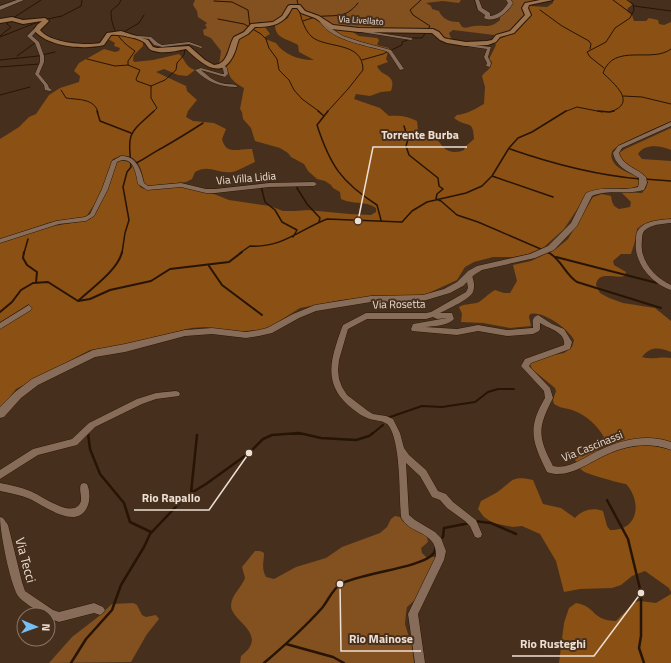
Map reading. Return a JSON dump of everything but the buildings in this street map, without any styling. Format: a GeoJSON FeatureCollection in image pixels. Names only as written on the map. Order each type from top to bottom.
{"type":"FeatureCollection","features":[{"type":"Feature","properties":{"kind":"main road","name":"Via Livellato"},"geometry":{"type":"LineString","coordinates":[[222,66],[229,57],[236,38],[246,33],[253,25],[267,25],[283,19],[291,6],[298,6],[305,13],[320,18],[331,27],[358,30],[434,31],[437,32],[442,39],[470,44],[490,42],[498,36],[512,32],[528,14],[525,8],[527,4],[550,0]]}},
{"type":"Feature","properties":{"kind":"main road"},"geometry":{"type":"LineString","coordinates":[[0,21],[12,19],[24,22],[38,19],[46,20],[39,26],[37,33],[44,38],[80,46],[94,46],[102,44],[105,42],[109,34],[114,32],[146,41],[151,48],[156,50],[169,50],[187,47],[203,62],[212,66],[222,66]]}},
{"type":"Feature","properties":{"kind":"street"},"geometry":{"type":"LineString","coordinates":[[0,8],[22,0]]}},
{"type":"Feature","properties":{"kind":"street"},"geometry":{"type":"LineString","coordinates":[[477,0],[480,9],[488,14],[487,18],[497,16],[508,8],[511,3],[508,0]]}},
{"type":"Feature","properties":{"kind":"street"},"geometry":{"type":"LineString","coordinates":[[320,18],[321,24],[330,31],[374,47],[387,50],[391,53],[394,61],[402,68]]}},
{"type":"Feature","properties":{"kind":"street"},"geometry":{"type":"LineString","coordinates":[[39,26],[29,36],[36,42],[42,56],[42,62],[37,74],[46,85],[47,89],[50,90]]}},
{"type":"Feature","properties":{"kind":"street"},"geometry":{"type":"LineString","coordinates":[[358,30],[411,39]]}},
{"type":"Feature","properties":{"kind":"street"},"geometry":{"type":"LineString","coordinates":[[127,36],[150,38],[156,44],[162,46],[189,43],[200,48]]}},
{"type":"Feature","properties":{"kind":"street"},"geometry":{"type":"LineString","coordinates":[[453,42],[489,48],[486,57],[489,63],[488,66]]}},
{"type":"Feature","properties":{"kind":"street"},"geometry":{"type":"LineString","coordinates":[[222,66],[225,68],[226,74],[223,76],[201,69],[197,70],[208,79],[220,84],[235,86]]}},
{"type":"Feature","properties":{"kind":"street"},"geometry":{"type":"LineString","coordinates":[[0,414],[31,384],[93,354],[185,332],[212,331],[246,335],[269,332],[296,316],[316,308],[371,299],[423,298],[447,291],[460,284],[480,268],[532,256],[551,248],[574,224],[589,195],[602,190],[632,190],[641,188],[643,183],[642,177],[622,164],[616,157],[616,153],[620,147],[671,124]]}},
{"type":"Feature","properties":{"kind":"street","name":"Via Villa Lidia"},"geometry":{"type":"LineString","coordinates":[[0,241],[58,222],[86,219],[92,215],[105,189],[115,161],[118,158],[129,159],[134,163],[138,168],[141,184],[147,188],[181,185],[215,191],[269,184],[314,184]]}},
{"type":"Feature","properties":{"kind":"street"},"geometry":{"type":"LineString","coordinates":[[671,221],[652,223],[645,227],[640,232],[639,252],[642,261],[655,277],[665,286],[671,288]]}},
{"type":"Feature","properties":{"kind":"street","name":"Via Rosetta"},"geometry":{"type":"LineString","coordinates":[[420,663],[413,614],[425,592],[441,557],[442,551],[438,541],[405,517],[400,449],[393,425],[389,420],[372,417],[348,401],[340,393],[336,386],[334,361],[345,327],[349,324],[366,316],[426,316],[434,314],[467,296],[471,283],[469,276]]}},
{"type":"Feature","properties":{"kind":"street"},"geometry":{"type":"LineString","coordinates":[[0,326],[29,308]]}},
{"type":"Feature","properties":{"kind":"street","name":"Via Cascinassi"},"geometry":{"type":"LineString","coordinates":[[434,314],[442,316],[450,315],[451,319],[415,326],[414,328],[457,332],[478,328],[507,333],[533,331],[537,329],[536,319],[538,318],[550,326],[562,330],[568,342],[567,347],[528,361],[525,366],[547,390],[549,398],[542,410],[537,428],[539,448],[550,469],[553,471],[565,469],[595,457],[603,452],[632,442],[650,441],[670,446]]}},
{"type":"Feature","properties":{"kind":"street"},"geometry":{"type":"LineString","coordinates":[[0,475],[36,452],[70,445],[92,425],[140,402],[156,396],[176,394]]}},
{"type":"Feature","properties":{"kind":"street","name":"Via Rosetta"},"geometry":{"type":"LineString","coordinates":[[400,449],[406,458],[423,473],[436,494],[443,497],[450,505],[468,518],[473,523],[478,534]]}},
{"type":"Feature","properties":{"kind":"street"},"geometry":{"type":"LineString","coordinates":[[0,487],[14,489],[42,500],[51,507],[71,513],[81,510],[85,503],[84,487]]}},
{"type":"Feature","properties":{"kind":"street","name":"Via Tecci"},"geometry":{"type":"LineString","coordinates":[[0,521],[4,525],[17,583],[22,594],[50,614],[59,617],[94,608],[100,610]]}},
{"type":"Feature","properties":{"kind":"shaded area"},"geometry":{"type":"Polygon","coordinates":[[[195,0],[461,0],[459,3],[443,1],[426,3],[431,6],[432,9],[439,11],[444,18],[450,21],[459,22],[462,27],[465,28],[493,25],[500,20],[500,16],[508,11],[512,4],[510,0],[547,0],[529,3],[526,15],[506,33],[494,35],[453,30],[449,33],[452,41],[443,37],[439,33],[355,29],[333,26],[307,13],[300,5],[292,5],[280,19],[255,23],[248,26],[228,56],[219,65],[221,51],[211,38],[204,35],[203,30],[207,28],[205,25],[207,23],[198,17],[197,11],[193,5],[195,0]]]}},
{"type":"Feature","properties":{"kind":"shaded area"},"geometry":{"type":"Polygon","coordinates":[[[553,0],[629,0],[632,5],[627,11],[632,15],[634,21],[646,21],[649,18],[658,20],[659,24],[664,25],[671,22],[671,122],[650,130],[616,147],[611,156],[617,166],[640,178],[640,185],[630,189],[609,188],[588,193],[564,229],[544,247],[528,254],[513,257],[493,257],[474,262],[465,267],[457,280],[420,297],[370,297],[341,300],[300,308],[262,330],[226,331],[206,327],[191,328],[123,345],[90,350],[16,389],[0,409],[0,243],[42,228],[89,220],[94,215],[102,201],[117,161],[123,160],[131,164],[136,172],[140,187],[144,189],[181,186],[214,194],[229,200],[270,206],[283,211],[308,210],[371,215],[376,212],[376,208],[367,204],[350,202],[341,199],[340,192],[325,181],[317,179],[308,171],[304,164],[291,157],[280,148],[255,141],[251,128],[243,119],[240,109],[244,88],[232,79],[228,73],[226,64],[232,50],[245,32],[257,27],[265,27],[270,34],[265,37],[265,39],[276,43],[279,47],[293,56],[314,60],[299,52],[298,45],[283,38],[277,33],[275,25],[288,18],[292,9],[295,8],[319,20],[324,27],[351,31],[359,36],[377,38],[379,40],[377,45],[389,48],[386,59],[388,62],[377,66],[379,70],[391,78],[391,91],[381,92],[370,96],[356,94],[354,99],[380,108],[389,116],[403,116],[417,121],[418,130],[420,132],[437,140],[445,149],[459,152],[464,150],[465,147],[474,139],[471,126],[454,118],[457,115],[468,112],[484,104],[485,87],[482,76],[491,65],[492,62],[489,59],[496,45],[495,43],[499,39],[512,33],[530,16],[528,11],[529,6],[547,7],[553,3],[553,0]]]}},
{"type":"Feature","properties":{"kind":"shaded area"},"geometry":{"type":"Polygon","coordinates":[[[121,34],[143,41],[143,46],[134,55],[134,62],[153,60],[179,54],[189,67],[195,70],[187,76],[178,75],[164,69],[156,72],[186,86],[187,91],[197,100],[188,111],[186,117],[193,121],[214,123],[226,129],[222,139],[227,148],[234,150],[252,149],[255,162],[234,172],[222,172],[205,169],[195,172],[192,179],[186,182],[149,186],[144,184],[139,165],[136,161],[127,156],[121,156],[113,159],[103,191],[86,217],[51,222],[0,239],[0,139],[19,127],[29,117],[36,114],[49,95],[60,88],[79,82],[80,76],[74,71],[79,63],[104,49],[115,52],[119,51],[120,48],[114,46],[115,43],[108,39],[111,35],[121,34]]]}},
{"type":"Feature","properties":{"kind":"shaded area"},"geometry":{"type":"Polygon","coordinates":[[[671,128],[671,150],[653,146],[645,148],[638,154],[642,159],[671,161],[671,219],[648,222],[637,229],[631,254],[621,254],[613,261],[614,265],[626,272],[625,276],[603,276],[597,280],[596,285],[600,293],[609,298],[623,303],[655,308],[671,321],[671,352],[655,348],[645,353],[642,357],[671,358],[671,592],[669,588],[645,571],[632,576],[621,585],[612,588],[580,589],[564,592],[556,561],[540,534],[522,526],[513,527],[493,523],[484,517],[478,509],[481,501],[496,493],[512,480],[520,478],[533,480],[543,504],[561,508],[575,518],[588,510],[595,509],[603,511],[607,526],[610,530],[620,529],[627,526],[632,520],[635,514],[636,506],[634,498],[626,484],[590,474],[583,471],[579,467],[575,457],[604,437],[598,428],[586,417],[577,412],[554,404],[553,400],[556,391],[555,388],[533,370],[529,363],[543,357],[564,353],[572,347],[574,340],[567,331],[555,321],[535,314],[530,314],[529,317],[531,326],[510,328],[483,323],[461,322],[462,314],[459,307],[479,302],[495,290],[510,293],[517,281],[513,265],[531,261],[556,249],[568,239],[593,197],[602,194],[611,196],[615,207],[619,209],[630,207],[631,202],[621,192],[642,193],[648,182],[641,174],[621,158],[619,153],[671,128]]]}},
{"type":"Feature","properties":{"kind":"shaded area"},"geometry":{"type":"Polygon","coordinates":[[[395,516],[400,517],[406,524],[427,537],[428,542],[421,548],[422,553],[426,557],[436,557],[415,600],[407,607],[405,624],[412,647],[414,663],[240,663],[241,656],[249,648],[252,641],[251,635],[233,612],[231,602],[245,578],[242,567],[255,551],[264,553],[264,574],[266,577],[274,579],[296,567],[326,558],[342,547],[380,533],[387,527],[391,519],[395,516]]]}},
{"type":"Feature","properties":{"kind":"shaded area"},"geometry":{"type":"Polygon","coordinates":[[[671,594],[671,663],[559,663],[564,623],[569,608],[576,603],[587,607],[602,619],[616,621],[635,602],[640,601],[656,603],[671,594]]]}},
{"type":"Feature","properties":{"kind":"shaded area"},"geometry":{"type":"Polygon","coordinates":[[[133,603],[137,605],[142,615],[146,617],[156,615],[159,619],[147,634],[131,662],[49,663],[72,637],[112,604],[133,603]]]}},
{"type":"Feature","properties":{"kind":"waterway"},"geometry":{"type":"LineString","coordinates":[[0,36],[11,27],[7,24],[10,20],[41,0]]}},
{"type":"Feature","properties":{"kind":"waterway"},"geometry":{"type":"LineString","coordinates":[[0,37],[43,20],[62,16],[81,6],[82,0]]}},
{"type":"Feature","properties":{"kind":"waterway"},"geometry":{"type":"LineString","coordinates":[[121,0],[119,4],[111,11],[111,18],[117,34],[135,51],[128,61],[128,65]]}},
{"type":"Feature","properties":{"kind":"waterway"},"geometry":{"type":"LineString","coordinates":[[297,0],[304,25],[312,37],[318,41],[351,50],[357,54],[361,61],[363,70],[327,112]]}},
{"type":"Feature","properties":{"kind":"waterway"},"geometry":{"type":"LineString","coordinates":[[362,60],[383,54],[402,45],[402,42],[413,38],[422,38],[430,26],[413,15],[410,10],[421,0]]}},
{"type":"Feature","properties":{"kind":"waterway"},"geometry":{"type":"LineString","coordinates":[[613,0],[632,14]]}},
{"type":"Feature","properties":{"kind":"waterway"},"geometry":{"type":"LineString","coordinates":[[627,0],[633,4],[634,10],[632,14]]}},
{"type":"Feature","properties":{"kind":"waterway"},"geometry":{"type":"LineString","coordinates":[[214,1],[232,2],[248,10],[250,27]]}},
{"type":"Feature","properties":{"kind":"waterway"},"geometry":{"type":"LineString","coordinates":[[303,21],[315,17],[344,14],[358,3]]}},
{"type":"Feature","properties":{"kind":"waterway"},"geometry":{"type":"LineString","coordinates":[[634,6],[671,11]]}},
{"type":"Feature","properties":{"kind":"waterway"},"geometry":{"type":"LineString","coordinates":[[540,10],[562,26],[589,41],[591,44],[590,49]]}},
{"type":"Feature","properties":{"kind":"waterway"},"geometry":{"type":"LineString","coordinates":[[604,68],[590,57],[587,52],[606,42],[615,28],[630,18],[632,14]]}},
{"type":"Feature","properties":{"kind":"waterway"},"geometry":{"type":"LineString","coordinates":[[122,33],[139,23],[144,15]]}},
{"type":"Feature","properties":{"kind":"waterway"},"geometry":{"type":"LineString","coordinates":[[218,19],[244,24],[261,34],[266,39],[269,48],[277,59],[279,70],[289,80],[294,90],[302,99],[320,112]]}},
{"type":"Feature","properties":{"kind":"waterway"},"geometry":{"type":"LineString","coordinates":[[17,56],[35,43]]}},
{"type":"Feature","properties":{"kind":"waterway"},"geometry":{"type":"LineString","coordinates":[[151,86],[165,80],[176,70],[177,63],[184,55],[185,48]]}},
{"type":"Feature","properties":{"kind":"waterway"},"geometry":{"type":"LineString","coordinates":[[611,112],[623,104],[623,98],[617,87],[603,73],[608,64],[616,58],[624,56],[654,55],[671,49]]}},
{"type":"Feature","properties":{"kind":"waterway"},"geometry":{"type":"LineString","coordinates":[[0,60],[38,56],[55,52]]}},
{"type":"Feature","properties":{"kind":"waterway"},"geometry":{"type":"LineString","coordinates":[[87,59],[115,66],[128,65]]}},
{"type":"Feature","properties":{"kind":"waterway"},"geometry":{"type":"LineString","coordinates":[[0,67],[39,64]]}},
{"type":"Feature","properties":{"kind":"waterway"},"geometry":{"type":"LineString","coordinates":[[128,65],[140,70],[136,79],[137,81],[151,86]]}},
{"type":"Feature","properties":{"kind":"waterway"},"geometry":{"type":"LineString","coordinates":[[151,86],[151,98],[157,108],[154,111]]}},
{"type":"Feature","properties":{"kind":"waterway"},"geometry":{"type":"LineString","coordinates":[[0,95],[30,87]]}},
{"type":"Feature","properties":{"kind":"waterway"},"geometry":{"type":"LineString","coordinates":[[61,90],[66,98],[85,100],[93,104],[98,112]]}},
{"type":"Feature","properties":{"kind":"waterway"},"geometry":{"type":"LineString","coordinates":[[623,96],[642,97],[671,104]]}},
{"type":"Feature","properties":{"kind":"waterway"},"geometry":{"type":"LineString","coordinates":[[565,112],[577,107],[602,112]]}},
{"type":"Feature","properties":{"kind":"waterway"},"geometry":{"type":"LineString","coordinates":[[97,111],[100,121],[131,133]]}},
{"type":"Feature","properties":{"kind":"waterway"},"geometry":{"type":"LineString","coordinates":[[122,253],[125,233],[129,220],[123,187],[127,172],[131,167],[130,140],[132,134],[139,125],[154,111]]}},
{"type":"Feature","properties":{"kind":"waterway"},"geometry":{"type":"LineString","coordinates":[[318,111],[324,116]]}},
{"type":"Feature","properties":{"kind":"waterway"},"geometry":{"type":"LineString","coordinates":[[328,111],[317,125],[332,162],[338,171],[354,188],[377,205],[381,220]]}},
{"type":"Feature","properties":{"kind":"waterway"},"geometry":{"type":"LineString","coordinates":[[598,111],[611,112]]}},
{"type":"Feature","properties":{"kind":"waterway"},"geometry":{"type":"LineString","coordinates":[[492,176],[509,148],[518,138],[532,132],[565,112]]}},
{"type":"Feature","properties":{"kind":"waterway"},"geometry":{"type":"LineString","coordinates":[[134,164],[203,123]]}},
{"type":"Feature","properties":{"kind":"waterway"},"geometry":{"type":"LineString","coordinates":[[404,126],[408,139],[406,146],[409,155],[438,178],[439,186],[443,189],[437,194],[436,199],[437,200]]}},
{"type":"Feature","properties":{"kind":"waterway"},"geometry":{"type":"LineString","coordinates":[[510,149],[574,168],[607,175],[640,179]]}},
{"type":"Feature","properties":{"kind":"waterway"},"geometry":{"type":"LineString","coordinates":[[437,200],[466,193],[482,186],[492,176]]}},
{"type":"Feature","properties":{"kind":"waterway"},"geometry":{"type":"LineString","coordinates":[[492,176],[553,197]]}},
{"type":"Feature","properties":{"kind":"waterway"},"geometry":{"type":"LineString","coordinates":[[644,179],[671,181]]}},
{"type":"Feature","properties":{"kind":"waterway"},"geometry":{"type":"LineString","coordinates":[[298,185],[297,188],[307,204],[320,218],[319,222]]}},
{"type":"Feature","properties":{"kind":"waterway"},"geometry":{"type":"LineString","coordinates":[[261,186],[265,202],[275,210],[282,222],[297,230],[294,235]]}},
{"type":"Feature","properties":{"kind":"waterway"},"geometry":{"type":"LineString","coordinates":[[294,235],[327,219],[402,222],[412,211],[427,202],[437,200]]}},
{"type":"Feature","properties":{"kind":"waterway"},"geometry":{"type":"LineString","coordinates":[[437,200],[457,215],[478,222],[543,250]]}},
{"type":"Feature","properties":{"kind":"waterway"},"geometry":{"type":"LineString","coordinates":[[240,253],[250,246],[272,244],[294,235]]}},
{"type":"Feature","properties":{"kind":"waterway"},"geometry":{"type":"LineString","coordinates":[[24,253],[28,239]]}},
{"type":"Feature","properties":{"kind":"waterway"},"geometry":{"type":"LineString","coordinates":[[24,252],[23,258],[27,265],[37,272],[36,283]]}},
{"type":"Feature","properties":{"kind":"waterway"},"geometry":{"type":"LineString","coordinates":[[79,300],[110,272],[120,259],[122,252]]}},
{"type":"Feature","properties":{"kind":"waterway"},"geometry":{"type":"LineString","coordinates":[[36,283],[48,282],[78,301],[90,299],[110,290],[151,281],[170,269],[229,262],[242,252]]}},
{"type":"Feature","properties":{"kind":"waterway"},"geometry":{"type":"LineString","coordinates":[[548,252],[557,259],[569,275],[577,282],[661,308]]}},
{"type":"Feature","properties":{"kind":"waterway"},"geometry":{"type":"LineString","coordinates":[[556,257],[657,283]]}},
{"type":"Feature","properties":{"kind":"waterway"},"geometry":{"type":"LineString","coordinates":[[209,266],[222,285],[262,315]]}},
{"type":"Feature","properties":{"kind":"waterway"},"geometry":{"type":"LineString","coordinates":[[0,312],[12,302],[21,290],[36,283]]}},
{"type":"Feature","properties":{"kind":"waterway"},"geometry":{"type":"LineString","coordinates":[[390,417],[422,406],[442,407],[475,402],[488,392],[498,389],[514,389]]}},
{"type":"Feature","properties":{"kind":"waterway"},"geometry":{"type":"LineString","coordinates":[[372,434],[383,425]]}},
{"type":"Feature","properties":{"kind":"waterway"},"geometry":{"type":"LineString","coordinates":[[88,433],[90,449],[100,474],[124,503],[130,522],[151,532]]}},
{"type":"Feature","properties":{"kind":"waterway"},"geometry":{"type":"LineString","coordinates":[[191,493],[249,453],[263,439],[272,435],[299,433],[321,438],[356,440],[369,436],[373,433]]}},
{"type":"Feature","properties":{"kind":"waterway"},"geometry":{"type":"LineString","coordinates":[[289,434],[302,434]]}},
{"type":"Feature","properties":{"kind":"waterway"},"geometry":{"type":"LineString","coordinates":[[191,493],[197,435]]}},
{"type":"Feature","properties":{"kind":"waterway"},"geometry":{"type":"LineString","coordinates":[[71,663],[86,639],[112,610],[121,585],[144,547],[150,534],[186,496],[191,493]]}},
{"type":"Feature","properties":{"kind":"waterway"},"geometry":{"type":"LineString","coordinates":[[607,500],[628,539],[641,593],[641,636],[639,648],[644,663]]}},
{"type":"Feature","properties":{"kind":"waterway"},"geometry":{"type":"LineString","coordinates":[[474,521],[491,523],[516,534]]}},
{"type":"Feature","properties":{"kind":"waterway"},"geometry":{"type":"LineString","coordinates":[[440,539],[443,537],[444,528],[470,523]]}},
{"type":"Feature","properties":{"kind":"waterway"},"geometry":{"type":"LineString","coordinates":[[264,663],[294,637],[322,608],[338,586],[350,580],[418,563],[434,553],[436,547]]}},
{"type":"Feature","properties":{"kind":"waterway"},"geometry":{"type":"LineString","coordinates":[[286,644],[333,657],[344,663]]}},
{"type":"Feature","properties":{"kind":"place","name":"Torrente Burba"},"geometry":{"type":"Point","coordinates":[358,221]}},
{"type":"Feature","properties":{"kind":"place","name":"Rio Rapallo"},"geometry":{"type":"Point","coordinates":[249,453]}},
{"type":"Feature","properties":{"kind":"place","name":"Rio Mainose"},"geometry":{"type":"Point","coordinates":[340,584]}},
{"type":"Feature","properties":{"kind":"place","name":"Rio Rusteghi"},"geometry":{"type":"Point","coordinates":[641,593]}}]}
